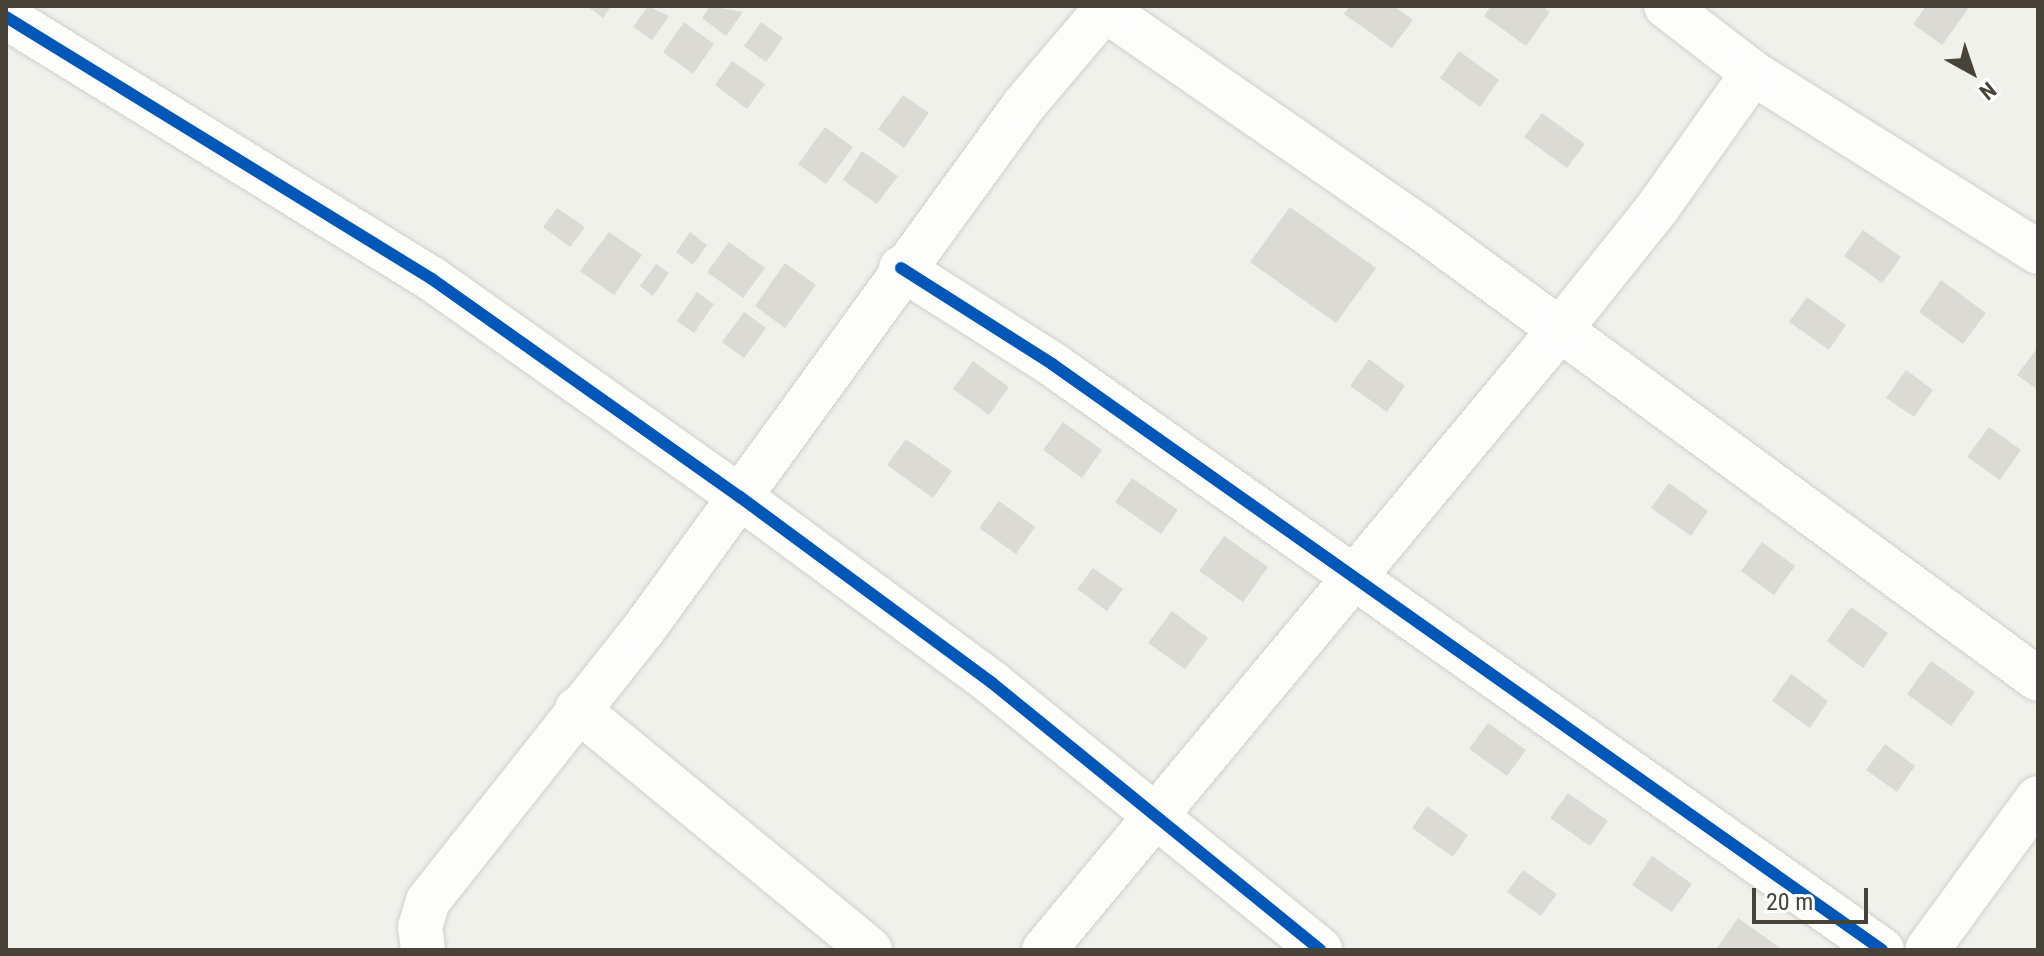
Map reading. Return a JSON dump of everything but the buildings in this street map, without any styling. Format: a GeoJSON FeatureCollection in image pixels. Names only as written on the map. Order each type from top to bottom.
{"type":"FeatureCollection","features":[{"type":"Feature","properties":{"kind":"street"},"geometry":{"type":"LineString","coordinates":[[1666,6],[1753,73],[2033,239]]}},
{"type":"Feature","properties":{"kind":"street"},"geometry":{"type":"LineString","coordinates":[[423,950],[420,927],[428,901],[740,497],[901,268],[1024,105],[1106,8],[1421,228],[1558,332],[2038,679]]}},
{"type":"Feature","properties":{"kind":"street"},"geometry":{"type":"LineString","coordinates":[[6,17],[432,279],[740,497],[1158,814],[1320,950]]}},
{"type":"Feature","properties":{"kind":"street"},"geometry":{"type":"LineString","coordinates":[[1044,950],[1558,332],[1658,207],[1753,73]]}},
{"type":"Feature","properties":{"kind":"street"},"geometry":{"type":"LineString","coordinates":[[901,268],[1052,364],[1882,950]]}},
{"type":"Feature","properties":{"kind":"street"},"geometry":{"type":"LineString","coordinates":[[577,709],[870,950]]}},
{"type":"Feature","properties":{"kind":"street"},"geometry":{"type":"LineString","coordinates":[[1927,950],[2038,798]]}},
{"type":"Feature","properties":{"kind":"cycle path"},"geometry":{"type":"LineString","coordinates":[[6,17],[432,279],[740,497],[992,683],[1320,950]]}},
{"type":"Feature","properties":{"kind":"cycle path"},"geometry":{"type":"LineString","coordinates":[[901,268],[1052,364],[1882,950]]}}]}
